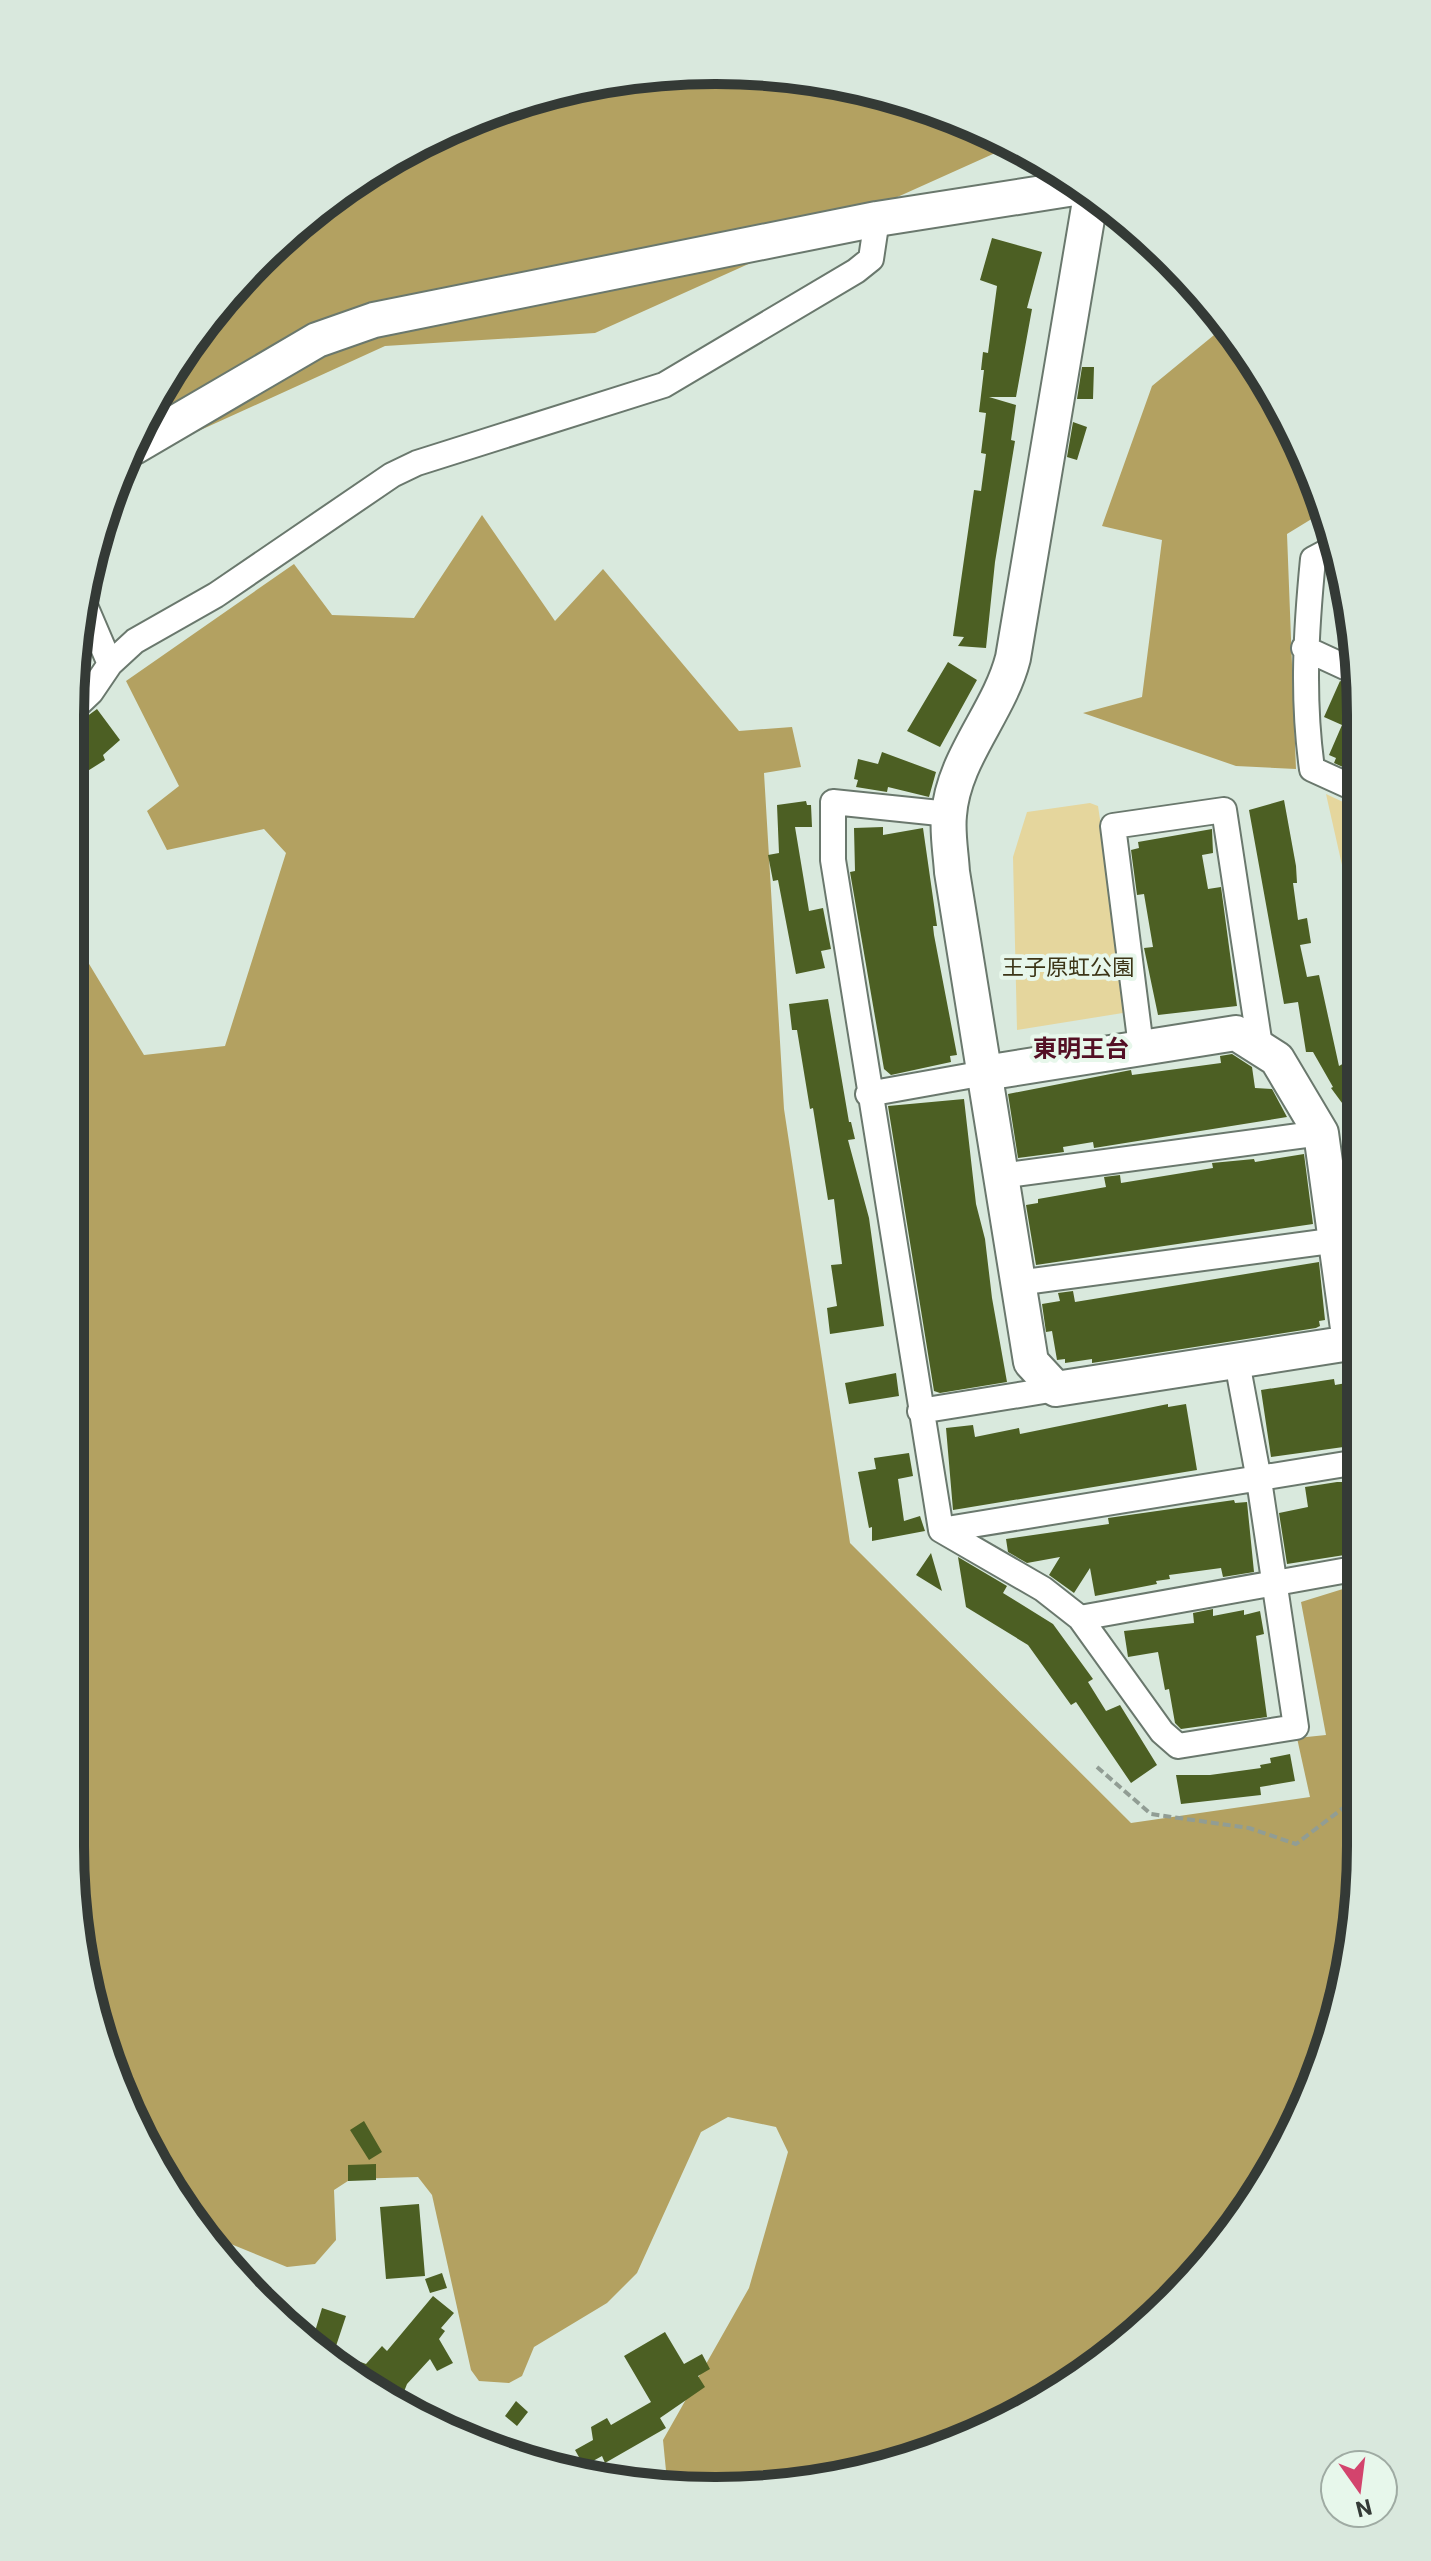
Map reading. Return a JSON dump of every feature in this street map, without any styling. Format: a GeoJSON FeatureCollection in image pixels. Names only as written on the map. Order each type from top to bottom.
{"type":"FeatureCollection","features":[{"type":"Feature","properties":{"kind":"street"},"geometry":{"type":"LineString","coordinates":[[148,439],[317,340],[374,320],[877,219],[1065,189]]}},
{"type":"Feature","properties":{"kind":"street"},"geometry":{"type":"LineString","coordinates":[[1056,1389],[1031,1362],[952,872],[949,814],[958,778],[1006,687],[1013,658],[1089,206]]}},
{"type":"Feature","properties":{"kind":"street"},"geometry":{"type":"LineString","coordinates":[[84,698],[110,664],[135,641],[216,595],[392,475],[417,463],[664,385],[871,259],[877,219]]}},
{"type":"Feature","properties":{"kind":"street"},"geometry":{"type":"LineString","coordinates":[[1325,553],[1313,559],[1304,648],[1304,719],[1312,769],[1347,785]]}},
{"type":"Feature","properties":{"kind":"street"},"geometry":{"type":"LineString","coordinates":[[91,620],[110,664]]}},
{"type":"Feature","properties":{"kind":"street"},"geometry":{"type":"LineString","coordinates":[[1304,648],[1345,667]]}},
{"type":"Feature","properties":{"kind":"street"},"geometry":{"type":"LineString","coordinates":[[949,814],[833,802],[833,860],[868,1094],[941,1530],[1043,1589],[1080,1618],[1162,1732],[1178,1746],[1296,1727],[1272,1583],[1259,1480],[1237,1362]]}},
{"type":"Feature","properties":{"kind":"street"},"geometry":{"type":"LineString","coordinates":[[1141,1047],[1113,826],[1224,810],[1260,1046]]}},
{"type":"Feature","properties":{"kind":"street"},"geometry":{"type":"LineString","coordinates":[[868,1094],[1236,1033],[1277,1059],[1321,1133],[1347,1298]]}},
{"type":"Feature","properties":{"kind":"street"},"geometry":{"type":"LineString","coordinates":[[1000,1176],[1321,1133]]}},
{"type":"Feature","properties":{"kind":"street"},"geometry":{"type":"LineString","coordinates":[[1017,1283],[1338,1240]]}},
{"type":"Feature","properties":{"kind":"street"},"geometry":{"type":"LineString","coordinates":[[920,1411],[1347,1344]]}},
{"type":"Feature","properties":{"kind":"street"},"geometry":{"type":"LineString","coordinates":[[941,1530],[1347,1464]]}},
{"type":"Feature","properties":{"kind":"street"},"geometry":{"type":"LineString","coordinates":[[1080,1618],[1347,1570]]}},
{"type":"Feature","properties":{"kind":"path"},"geometry":{"type":"LineString","coordinates":[[1097,1767],[1151,1814],[1249,1828],[1296,1844],[1347,1805]]}},
{"type":"Feature","properties":{"kind":"green space"},"geometry":{"type":"Polygon","coordinates":[[[1326,794],[1347,804],[1347,887],[1326,794]]]}},
{"type":"Feature","properties":{"kind":"green space","name":"王子原虹公園"},"geometry":{"type":"Polygon","coordinates":[[[1090,803],[1098,806],[1129,1012],[1017,1030],[1013,857],[1027,812],[1090,803]]]}},
{"type":"Feature","properties":{"kind":"shaded area"},"geometry":{"type":"Polygon","coordinates":[[[674,85],[757,85],[839,96],[879,106],[957,132],[999,151],[595,333],[385,346],[139,458],[169,400],[214,331],[269,269],[299,241],[331,214],[400,169],[436,149],[513,118],[592,96],[633,89],[674,85]]]}},
{"type":"Feature","properties":{"kind":"shaded area"},"geometry":{"type":"Polygon","coordinates":[[[1218,332],[1262,400],[1299,474],[1314,517],[1287,534],[1296,769],[1236,766],[1083,713],[1142,697],[1162,540],[1102,526],[1152,386],[1218,332]]]}},
{"type":"Feature","properties":{"kind":"shaded area"},"geometry":{"type":"Polygon","coordinates":[[[482,515],[555,621],[603,569],[739,731],[792,727],[801,767],[764,773],[784,1109],[850,1543],[1131,1823],[1310,1797],[1297,1738],[1326,1735],[1301,1602],[1347,1588],[1347,1846],[1342,1928],[1335,1969],[1313,2048],[1282,2125],[1262,2161],[1217,2230],[1190,2262],[1162,2292],[1100,2347],[1066,2371],[995,2412],[918,2443],[839,2465],[757,2476],[666,2475],[663,2440],[749,2288],[788,2152],[776,2127],[728,2117],[701,2132],[637,2273],[607,2303],[534,2347],[522,2376],[509,2383],[479,2381],[471,2370],[432,2195],[418,2177],[351,2179],[334,2190],[336,2240],[315,2264],[287,2267],[223,2241],[190,2196],[149,2125],[118,2048],[96,1969],[85,1887],[84,1846],[84,956],[144,1055],[225,1046],[286,853],[264,829],[167,850],[147,811],[179,786],[126,681],[294,564],[332,615],[414,618],[482,515]]]}},
{"type":"Feature","properties":{"kind":"building"},"geometry":{"type":"Polygon","coordinates":[[[992,238],[1042,252],[1027,308],[1032,309],[1016,397],[989,397],[1016,405],[1011,440],[1015,441],[995,562],[986,648],[958,646],[964,637],[953,636],[974,490],[981,491],[986,454],[981,453],[986,413],[979,412],[984,370],[981,370],[983,352],[988,353],[997,286],[980,280],[992,238]]]}},
{"type":"Feature","properties":{"kind":"building"},"geometry":{"type":"Polygon","coordinates":[[[1082,367],[1094,367],[1093,399],[1077,399],[1082,367]]]}},
{"type":"Feature","properties":{"kind":"building"},"geometry":{"type":"Polygon","coordinates":[[[1073,422],[1087,427],[1077,460],[1067,457],[1073,422]]]}},
{"type":"Feature","properties":{"kind":"building"},"geometry":{"type":"Polygon","coordinates":[[[948,662],[977,680],[940,747],[907,731],[948,662]]]}},
{"type":"Feature","properties":{"kind":"building"},"geometry":{"type":"Polygon","coordinates":[[[1340,681],[1346,683],[1347,769],[1334,763],[1336,758],[1329,755],[1342,725],[1324,717],[1340,681]]]}},
{"type":"Feature","properties":{"kind":"building"},"geometry":{"type":"Polygon","coordinates":[[[97,709],[120,740],[103,755],[105,760],[86,772],[84,769],[84,718],[97,709]]]}},
{"type":"Feature","properties":{"kind":"building"},"geometry":{"type":"Polygon","coordinates":[[[882,752],[936,772],[929,797],[888,787],[887,792],[856,787],[858,780],[854,779],[858,759],[878,764],[882,752]]]}},
{"type":"Feature","properties":{"kind":"building"},"geometry":{"type":"Polygon","coordinates":[[[1284,800],[1296,866],[1297,883],[1293,883],[1298,920],[1307,918],[1311,943],[1300,945],[1307,977],[1319,975],[1339,1066],[1347,1064],[1345,1107],[1331,1088],[1313,1052],[1306,1052],[1298,1002],[1284,1004],[1249,810],[1284,800]]]}},
{"type":"Feature","properties":{"kind":"building"},"geometry":{"type":"Polygon","coordinates":[[[806,801],[807,805],[811,805],[812,827],[795,827],[809,911],[823,908],[831,949],[821,951],[825,968],[796,974],[778,880],[773,881],[768,855],[779,853],[777,805],[806,801]]]}},
{"type":"Feature","properties":{"kind":"building"},"geometry":{"type":"Polygon","coordinates":[[[883,827],[883,835],[923,828],[937,926],[933,926],[934,935],[957,1055],[950,1056],[951,1062],[891,1075],[884,1069],[850,872],[855,871],[854,828],[883,827]]]}},
{"type":"Feature","properties":{"kind":"building"},"geometry":{"type":"Polygon","coordinates":[[[1212,829],[1213,853],[1202,855],[1208,889],[1221,887],[1237,1006],[1158,1015],[1144,948],[1153,947],[1144,894],[1137,895],[1131,850],[1139,848],[1138,842],[1212,829]]]}},
{"type":"Feature","properties":{"kind":"building"},"geometry":{"type":"Polygon","coordinates":[[[828,999],[849,1122],[855,1139],[848,1140],[869,1218],[884,1326],[830,1334],[827,1308],[837,1306],[831,1265],[842,1264],[834,1199],[828,1200],[813,1108],[810,1109],[797,1030],[792,1030],[789,1004],[828,999]]]}},
{"type":"Feature","properties":{"kind":"building"},"geometry":{"type":"Polygon","coordinates":[[[1232,1054],[1252,1067],[1255,1088],[1272,1089],[1287,1117],[1094,1148],[1093,1142],[1063,1147],[1064,1152],[1018,1158],[1008,1094],[1131,1070],[1132,1075],[1221,1063],[1220,1056],[1232,1054]]]}},
{"type":"Feature","properties":{"kind":"building"},"geometry":{"type":"Polygon","coordinates":[[[964,1099],[976,1204],[985,1239],[1007,1382],[940,1393],[934,1391],[888,1106],[964,1099]]]}},
{"type":"Feature","properties":{"kind":"building"},"geometry":{"type":"Polygon","coordinates":[[[1304,1154],[1313,1224],[1036,1265],[1026,1205],[1038,1203],[1038,1199],[1106,1187],[1104,1177],[1120,1175],[1121,1183],[1213,1168],[1212,1163],[1254,1159],[1255,1162],[1304,1154]]]}},
{"type":"Feature","properties":{"kind":"building"},"geometry":{"type":"Polygon","coordinates":[[[1319,1262],[1325,1320],[1319,1321],[1320,1326],[1316,1328],[1092,1363],[1092,1359],[1065,1363],[1065,1359],[1057,1360],[1052,1331],[1046,1332],[1042,1304],[1060,1301],[1058,1293],[1073,1291],[1075,1302],[1319,1262]]]}},
{"type":"Feature","properties":{"kind":"building"},"geometry":{"type":"Polygon","coordinates":[[[896,1373],[899,1396],[849,1404],[845,1383],[896,1373]]]}},
{"type":"Feature","properties":{"kind":"building"},"geometry":{"type":"Polygon","coordinates":[[[1334,1379],[1335,1385],[1347,1383],[1347,1447],[1271,1457],[1261,1390],[1334,1379]]]}},
{"type":"Feature","properties":{"kind":"building"},"geometry":{"type":"Polygon","coordinates":[[[1168,1404],[1168,1407],[1186,1404],[1197,1470],[953,1510],[946,1428],[973,1425],[975,1437],[1019,1428],[1020,1434],[1168,1404]]]}},
{"type":"Feature","properties":{"kind":"building"},"geometry":{"type":"Polygon","coordinates":[[[909,1453],[913,1476],[898,1479],[904,1521],[920,1516],[925,1531],[872,1541],[872,1527],[869,1528],[858,1472],[876,1469],[874,1458],[909,1453]]]}},
{"type":"Feature","properties":{"kind":"building"},"geometry":{"type":"Polygon","coordinates":[[[1347,1482],[1347,1555],[1287,1564],[1279,1513],[1308,1507],[1305,1487],[1347,1482]]]}},
{"type":"Feature","properties":{"kind":"building"},"geometry":{"type":"Polygon","coordinates":[[[1234,1500],[1235,1503],[1247,1502],[1254,1572],[1223,1577],[1221,1568],[1169,1575],[1170,1579],[1156,1581],[1157,1584],[1095,1596],[1090,1568],[1074,1593],[1049,1575],[1060,1557],[1027,1563],[1008,1552],[1006,1539],[1109,1524],[1108,1518],[1234,1500]]]}},
{"type":"Feature","properties":{"kind":"building"},"geometry":{"type":"Polygon","coordinates":[[[931,1553],[942,1591],[916,1575],[931,1553]]]}},
{"type":"Feature","properties":{"kind":"building"},"geometry":{"type":"Polygon","coordinates":[[[958,1557],[1007,1586],[1003,1593],[1053,1624],[1093,1679],[1088,1682],[1106,1711],[1120,1705],[1157,1765],[1131,1783],[1076,1702],[1071,1705],[1028,1645],[966,1607],[958,1557]]]}},
{"type":"Feature","properties":{"kind":"building"},"geometry":{"type":"Polygon","coordinates":[[[1213,1609],[1213,1616],[1244,1610],[1244,1615],[1260,1611],[1264,1634],[1256,1636],[1267,1717],[1181,1729],[1175,1723],[1169,1689],[1165,1690],[1158,1652],[1128,1657],[1124,1631],[1194,1623],[1193,1613],[1213,1609]]]}},
{"type":"Feature","properties":{"kind":"building"},"geometry":{"type":"Polygon","coordinates":[[[1290,1754],[1295,1781],[1260,1787],[1261,1795],[1181,1804],[1176,1775],[1210,1775],[1261,1768],[1260,1765],[1271,1763],[1270,1758],[1290,1754]]]}},
{"type":"Feature","properties":{"kind":"building"},"geometry":{"type":"Polygon","coordinates":[[[364,2121],[382,2152],[369,2160],[350,2130],[364,2121]]]}},
{"type":"Feature","properties":{"kind":"building"},"geometry":{"type":"Polygon","coordinates":[[[376,2164],[376,2180],[348,2181],[348,2165],[376,2164]]]}},
{"type":"Feature","properties":{"kind":"building"},"geometry":{"type":"Polygon","coordinates":[[[419,2204],[425,2276],[386,2279],[380,2207],[419,2204]]]}},
{"type":"Feature","properties":{"kind":"building"},"geometry":{"type":"Polygon","coordinates":[[[442,2273],[447,2288],[430,2293],[425,2279],[442,2273]]]}},
{"type":"Feature","properties":{"kind":"building"},"geometry":{"type":"Polygon","coordinates":[[[433,2296],[454,2313],[441,2328],[445,2331],[439,2339],[453,2363],[437,2371],[430,2359],[407,2384],[403,2394],[343,2355],[366,2364],[382,2346],[387,2351],[433,2296]]]}},
{"type":"Feature","properties":{"kind":"building"},"geometry":{"type":"Polygon","coordinates":[[[322,2308],[346,2316],[335,2350],[314,2333],[322,2308]]]}},
{"type":"Feature","properties":{"kind":"building"},"geometry":{"type":"Polygon","coordinates":[[[665,2332],[684,2364],[702,2354],[710,2369],[698,2376],[705,2387],[660,2418],[666,2428],[605,2463],[602,2456],[588,2464],[582,2463],[575,2450],[593,2440],[591,2427],[607,2418],[611,2425],[651,2402],[624,2356],[665,2332]]]}},
{"type":"Feature","properties":{"kind":"building"},"geometry":{"type":"Polygon","coordinates":[[[516,2401],[528,2412],[517,2426],[505,2416],[516,2401]]]}},
{"type":"Feature","properties":{"kind":"district","name":"東明王台"},"geometry":{"type":"Point","coordinates":[1081,1049]}}]}
